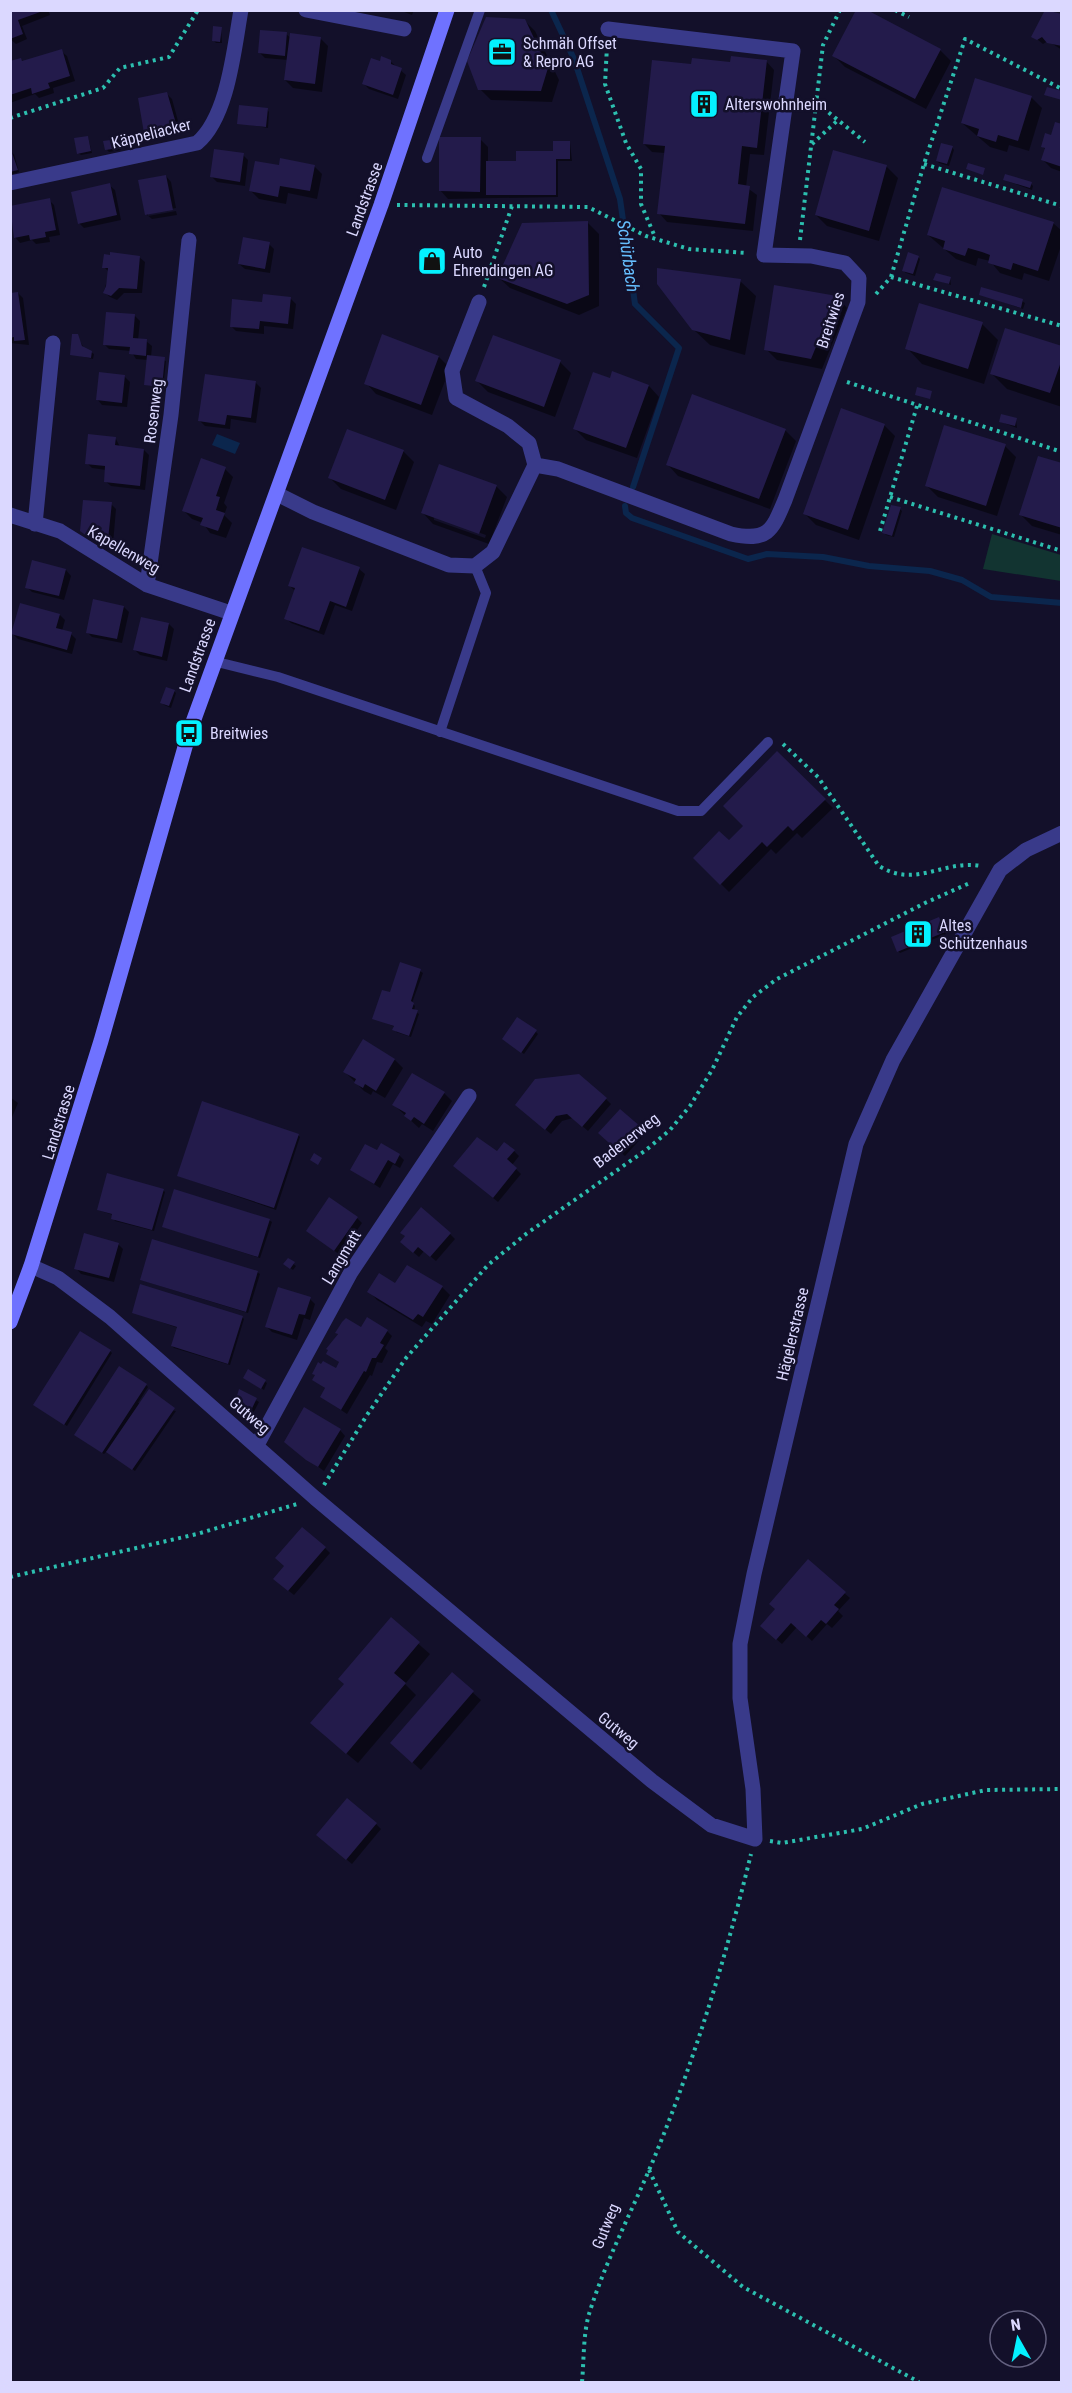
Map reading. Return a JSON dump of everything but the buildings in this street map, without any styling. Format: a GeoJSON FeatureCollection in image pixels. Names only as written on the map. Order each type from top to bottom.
{"type":"FeatureCollection","features":[{"type":"Feature","properties":{"kind":"main road","name":"Landstrasse"},"geometry":{"type":"LineString","coordinates":[[10,1322],[31,1266],[94,1064],[153,853],[213,661],[277,494],[381,205],[447,10]]}},
{"type":"Feature","properties":{"kind":"street","name":"Käppeliacker"},"geometry":{"type":"LineString","coordinates":[[10,183],[197,143],[205,136],[222,101],[241,10]]}},
{"type":"Feature","properties":{"kind":"street"},"geometry":{"type":"LineString","coordinates":[[306,10],[404,29]]}},
{"type":"Feature","properties":{"kind":"street"},"geometry":{"type":"LineString","coordinates":[[608,29],[793,51],[764,255]]}},
{"type":"Feature","properties":{"kind":"street","name":"Rosenweg"},"geometry":{"type":"LineString","coordinates":[[147,585],[171,415],[189,240]]}},
{"type":"Feature","properties":{"kind":"street","name":"Breitwies"},"geometry":{"type":"LineString","coordinates":[[535,465],[558,469],[731,534],[752,539],[765,535],[775,523],[785,500],[858,302],[859,278],[845,263],[798,256],[764,255]]}},
{"type":"Feature","properties":{"kind":"street"},"geometry":{"type":"LineString","coordinates":[[277,494],[312,512],[449,565],[475,566],[492,552],[535,465],[529,443],[508,426],[456,398],[452,371],[479,302]]}},
{"type":"Feature","properties":{"kind":"street"},"geometry":{"type":"LineString","coordinates":[[35,524],[53,344]]}},
{"type":"Feature","properties":{"kind":"street","name":"Kapellenweg"},"geometry":{"type":"LineString","coordinates":[[10,515],[60,531],[147,585],[231,613]]}},
{"type":"Feature","properties":{"kind":"street"},"geometry":{"type":"LineString","coordinates":[[1000,870],[1026,849],[1062,833]]}},
{"type":"Feature","properties":{"kind":"street","name":"Hägelerstrasse"},"geometry":{"type":"LineString","coordinates":[[754,1839],[753,1789],[741,1698],[740,1644],[754,1574],[856,1144],[892,1060],[1000,870]]}},
{"type":"Feature","properties":{"kind":"street","name":"Langmatt"},"geometry":{"type":"LineString","coordinates":[[257,1445],[351,1272],[469,1096]]}},
{"type":"Feature","properties":{"kind":"street","name":"Gutweg"},"geometry":{"type":"LineString","coordinates":[[31,1266],[58,1278],[110,1317],[315,1498],[652,1781],[711,1825],[754,1839]]}},
{"type":"Feature","properties":{"kind":"lane"},"geometry":{"type":"LineString","coordinates":[[427,158],[480,10]]}},
{"type":"Feature","properties":{"kind":"lane"},"geometry":{"type":"LineString","coordinates":[[440,732],[486,593],[475,566]]}},
{"type":"Feature","properties":{"kind":"lane"},"geometry":{"type":"LineString","coordinates":[[213,661],[278,677],[678,811],[701,811],[768,742]]}},
{"type":"Feature","properties":{"kind":"path"},"geometry":{"type":"LineString","coordinates":[[10,118],[103,88],[120,68],[169,57],[198,10]]}},
{"type":"Feature","properties":{"kind":"path"},"geometry":{"type":"LineString","coordinates":[[798,256],[823,45],[840,10]]}},
{"type":"Feature","properties":{"kind":"path"},"geometry":{"type":"LineString","coordinates":[[895,10],[909,17]]}},
{"type":"Feature","properties":{"kind":"path"},"geometry":{"type":"LineString","coordinates":[[608,29],[605,84],[626,143],[641,169],[641,204],[655,238]]}},
{"type":"Feature","properties":{"kind":"path"},"geometry":{"type":"LineString","coordinates":[[858,292],[877,294],[891,277],[924,164],[965,39],[1062,89]]}},
{"type":"Feature","properties":{"kind":"path"},"geometry":{"type":"LineString","coordinates":[[816,102],[865,142]]}},
{"type":"Feature","properties":{"kind":"path"},"geometry":{"type":"LineString","coordinates":[[811,145],[838,120]]}},
{"type":"Feature","properties":{"kind":"path"},"geometry":{"type":"LineString","coordinates":[[924,164],[1062,206]]}},
{"type":"Feature","properties":{"kind":"path"},"geometry":{"type":"LineString","coordinates":[[381,205],[588,207],[646,236],[689,249],[764,255]]}},
{"type":"Feature","properties":{"kind":"path"},"geometry":{"type":"LineString","coordinates":[[479,302],[512,206]]}},
{"type":"Feature","properties":{"kind":"path"},"geometry":{"type":"LineString","coordinates":[[891,277],[1062,326]]}},
{"type":"Feature","properties":{"kind":"path"},"geometry":{"type":"LineString","coordinates":[[830,376],[1062,452]]}},
{"type":"Feature","properties":{"kind":"path"},"geometry":{"type":"LineString","coordinates":[[880,531],[916,406]]}},
{"type":"Feature","properties":{"kind":"path"},"geometry":{"type":"LineString","coordinates":[[890,497],[1062,551]]}},
{"type":"Feature","properties":{"kind":"path"},"geometry":{"type":"LineString","coordinates":[[768,742],[786,745],[818,777],[879,866],[892,874],[906,877],[969,864],[1000,870]]}},
{"type":"Feature","properties":{"kind":"path","name":"Badenerweg"},"geometry":{"type":"LineString","coordinates":[[315,1498],[406,1358],[488,1265],[526,1234],[646,1150],[670,1130],[690,1106],[712,1071],[737,1017],[753,997],[777,979],[904,914],[1000,870]]}},
{"type":"Feature","properties":{"kind":"path"},"geometry":{"type":"LineString","coordinates":[[10,1577],[197,1534],[315,1498]]}},
{"type":"Feature","properties":{"kind":"path"},"geometry":{"type":"LineString","coordinates":[[754,1839],[782,1843],[862,1829],[922,1804],[986,1790],[1062,1789]]}},
{"type":"Feature","properties":{"kind":"path","name":"Gutweg"},"geometry":{"type":"LineString","coordinates":[[582,2382],[589,2316],[697,2043],[737,1912],[754,1839]]}},
{"type":"Feature","properties":{"kind":"path"},"geometry":{"type":"LineString","coordinates":[[649,2169],[678,2232],[743,2287],[919,2382]]}},
{"type":"Feature","properties":{"kind":"green space"},"geometry":{"type":"Polygon","coordinates":[[[992,534],[1061,555],[1061,581],[983,569],[992,534]]]}},
{"type":"Feature","properties":{"kind":"water"},"geometry":{"type":"Polygon","coordinates":[[[217,434],[240,443],[235,454],[212,445],[217,434]]]}},
{"type":"Feature","properties":{"kind":"waterway","name":"Schürbach"},"geometry":{"type":"LineString","coordinates":[[551,10],[574,59],[620,199],[635,304],[679,348],[633,487]]}},
{"type":"Feature","properties":{"kind":"waterway","name":"Schürbach"},"geometry":{"type":"LineString","coordinates":[[625,506],[626,513],[632,518],[748,559],[767,554],[823,557],[869,566],[930,571],[962,580],[991,597],[1062,603]]}},
{"type":"Feature","properties":{"kind":"place","name":"Schmäh Offset & Repro AG"},"geometry":{"type":"Point","coordinates":[502,52]}},
{"type":"Feature","properties":{"kind":"place","name":"Alterswohnheim"},"geometry":{"type":"Point","coordinates":[704,104]}},
{"type":"Feature","properties":{"kind":"place","name":"Auto Ehrendingen AG"},"geometry":{"type":"Point","coordinates":[432,261]}},
{"type":"Feature","properties":{"kind":"place","name":"Breitwies"},"geometry":{"type":"Point","coordinates":[189,733]}},
{"type":"Feature","properties":{"kind":"place","name":"Altes Schützenhaus"},"geometry":{"type":"Point","coordinates":[918,934]}}]}
